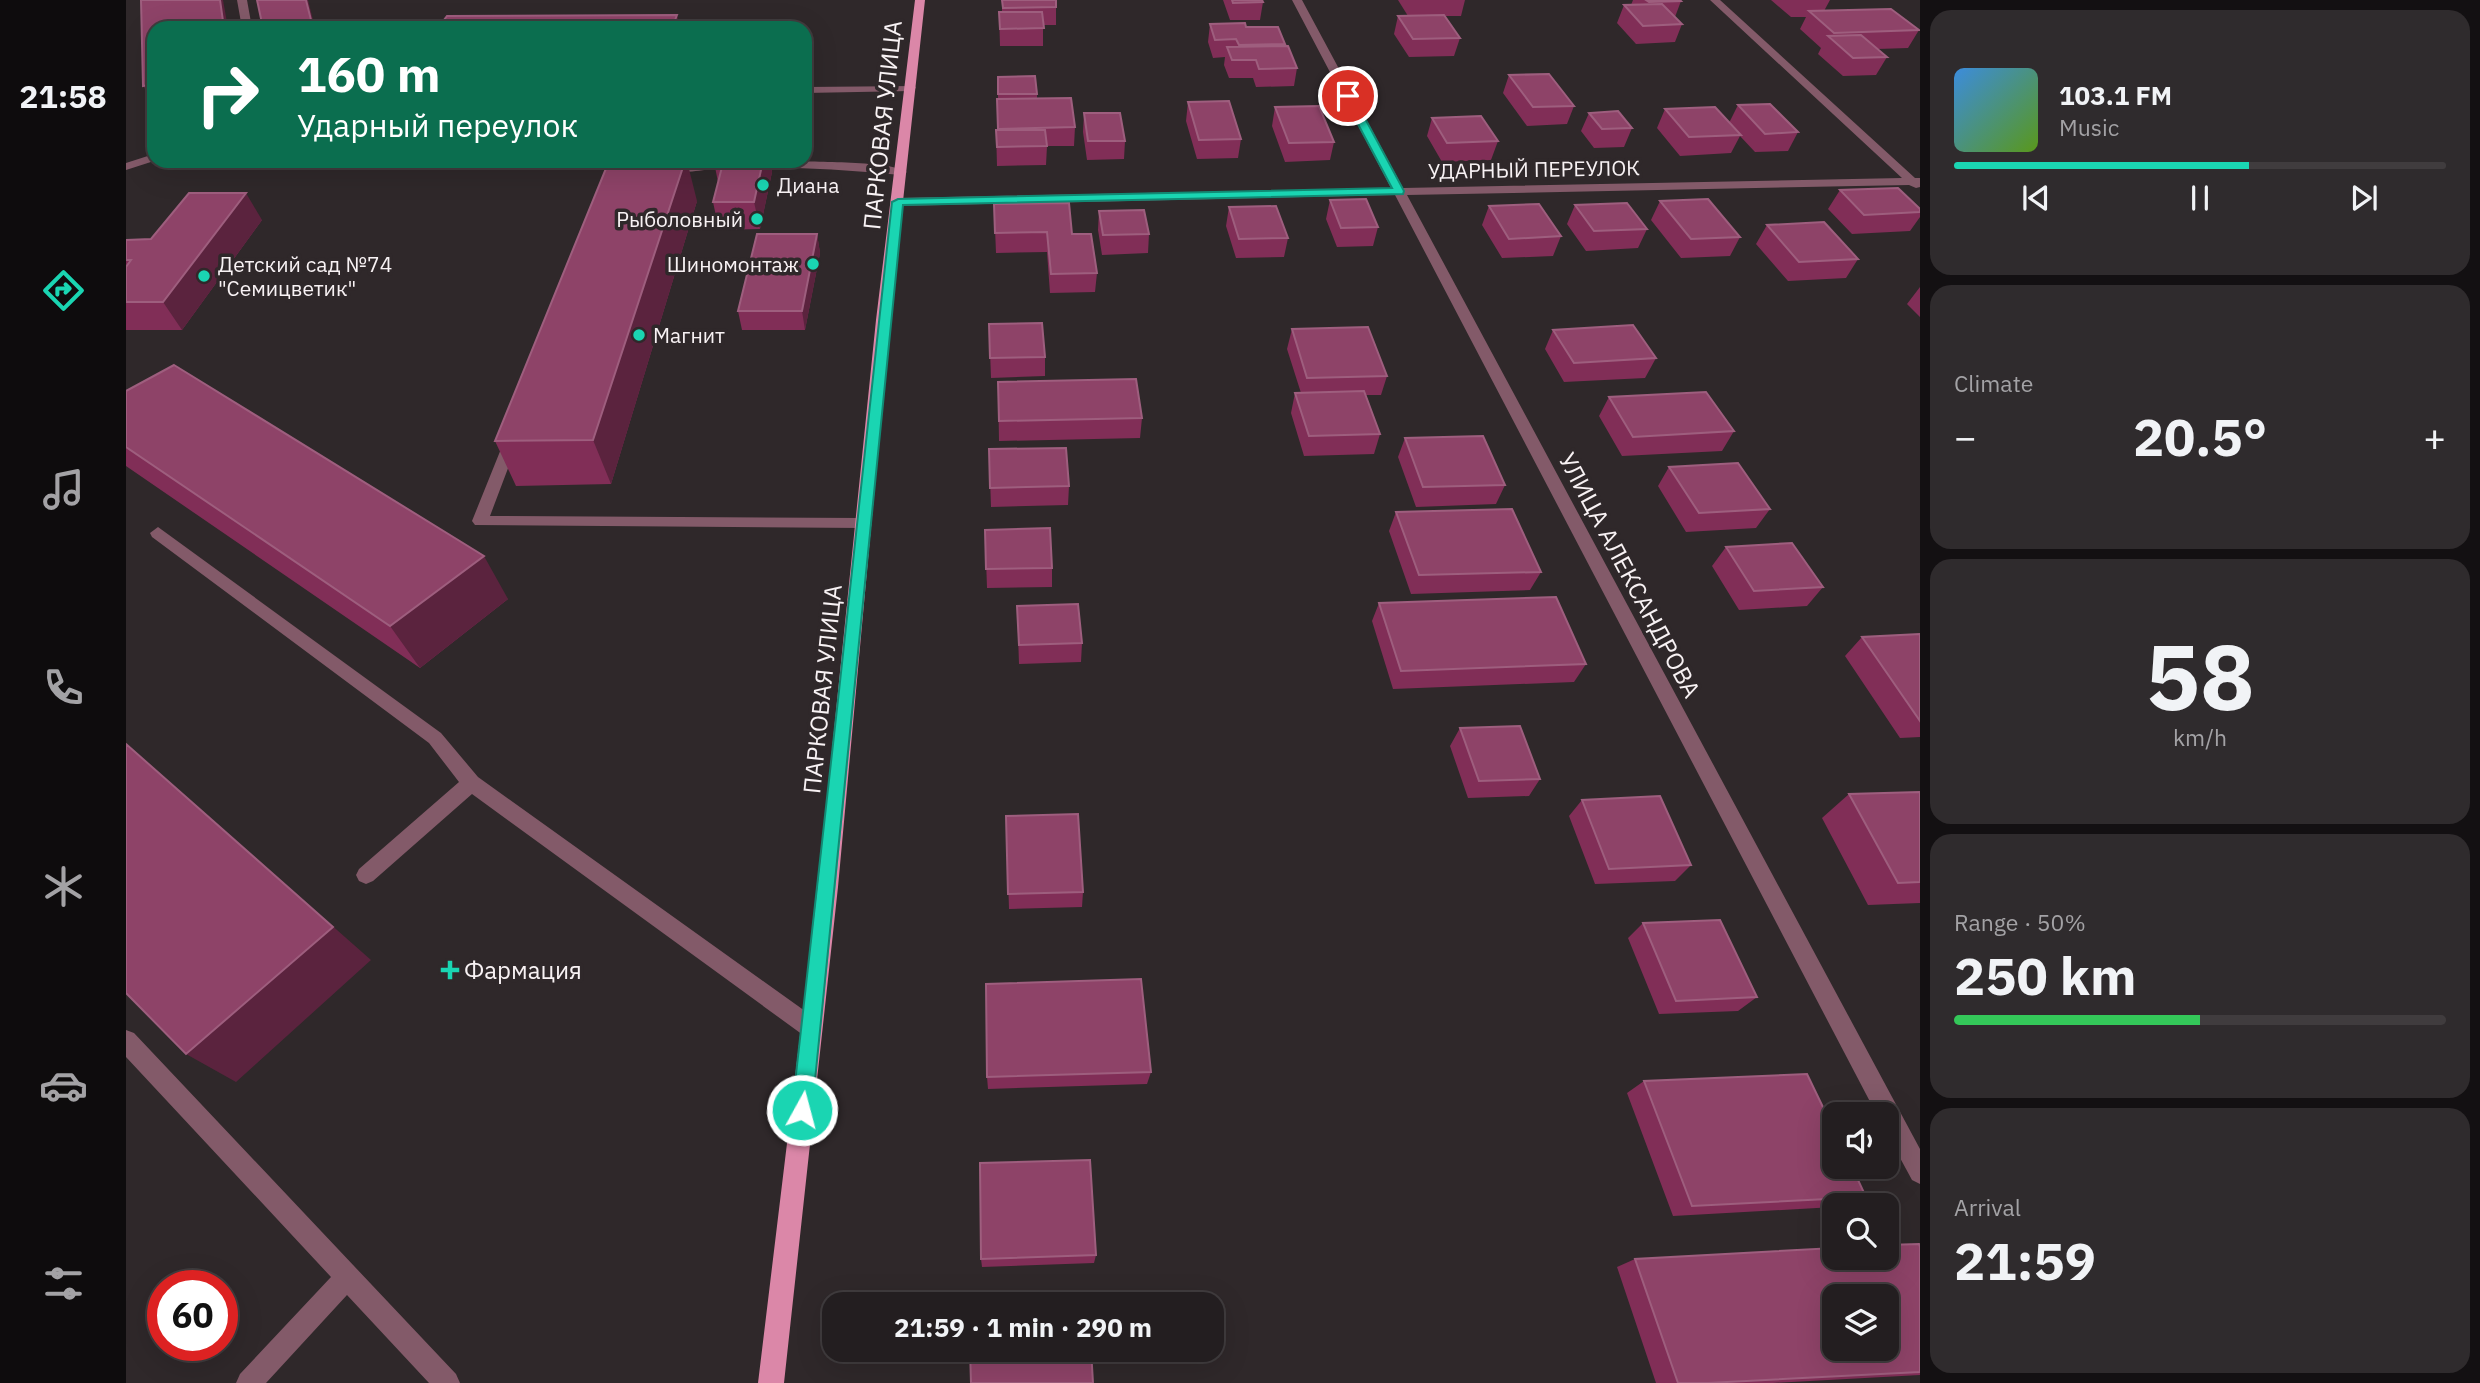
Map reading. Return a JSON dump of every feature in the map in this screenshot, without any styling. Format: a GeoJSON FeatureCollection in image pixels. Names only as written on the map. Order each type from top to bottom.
{"type":"FeatureCollection","features":[{"type":"Feature","properties":{"kind":"main road","name":"ПАРКОВАЯ УЛИЦА"},"geometry":{"type":"LineString","coordinates":[[771,1383],[828,887],[863,523],[920,0]]}},
{"type":"Feature","properties":{"kind":"street"},"geometry":{"type":"LineString","coordinates":[[242,0],[246,21]]}},
{"type":"Feature","properties":{"kind":"street","name":"УЛИЦА АЛЕКСАНДРОВА"},"geometry":{"type":"LineString","coordinates":[[1297,0],[1920,1172]]}},
{"type":"Feature","properties":{"kind":"street"},"geometry":{"type":"LineString","coordinates":[[1715,0],[1917,183]]}},
{"type":"Feature","properties":{"kind":"street"},"geometry":{"type":"LineString","coordinates":[[812,90],[911,88]]}},
{"type":"Feature","properties":{"kind":"street"},"geometry":{"type":"LineString","coordinates":[[126,167],[147,160]]}},
{"type":"Feature","properties":{"kind":"street"},"geometry":{"type":"LineString","coordinates":[[812,166],[901,172]]}},
{"type":"Feature","properties":{"kind":"street"},"geometry":{"type":"LineString","coordinates":[[652,175],[675,168]]}},
{"type":"Feature","properties":{"kind":"street","name":"УДАРНЫЙ ПЕРЕУЛОК"},"geometry":{"type":"LineString","coordinates":[[898,202],[1917,183]]}},
{"type":"Feature","properties":{"kind":"street"},"geometry":{"type":"LineString","coordinates":[[520,418],[480,522],[863,523]]}},
{"type":"Feature","properties":{"kind":"street"},"geometry":{"type":"LineString","coordinates":[[158,533],[435,738],[471,783],[811,1028]]}},
{"type":"Feature","properties":{"kind":"street"},"geometry":{"type":"LineString","coordinates":[[366,875],[471,783]]}},
{"type":"Feature","properties":{"kind":"street"},"geometry":{"type":"LineString","coordinates":[[126,1041],[447,1383]]}},
{"type":"Feature","properties":{"kind":"street"},"geometry":{"type":"LineString","coordinates":[[249,1383],[347,1277]]}},
{"type":"Feature","properties":{"kind":"building"},"geometry":{"type":"Polygon","coordinates":[[[141,0],[220,0],[223,21],[147,21],[147,85],[143,86],[141,0]]]}},
{"type":"Feature","properties":{"kind":"building"},"geometry":{"type":"Polygon","coordinates":[[[257,0],[306,0],[311,21],[262,21],[257,0]]]}},
{"type":"Feature","properties":{"kind":"building"},"geometry":{"type":"Polygon","coordinates":[[[1002,0],[1056,0],[1056,7],[1003,8],[1002,0]]]}},
{"type":"Feature","properties":{"kind":"building"},"geometry":{"type":"Polygon","coordinates":[[[1232,0],[1262,0],[1263,2],[1233,3],[1232,0]]]}},
{"type":"Feature","properties":{"kind":"building"},"geometry":{"type":"Polygon","coordinates":[[[1646,0],[1680,0],[1681,1],[1649,2],[1646,0]]]}},
{"type":"Feature","properties":{"kind":"building"},"geometry":{"type":"Polygon","coordinates":[[[1662,4],[1682,24],[1643,26],[1624,5],[1662,4]]]}},
{"type":"Feature","properties":{"kind":"building"},"geometry":{"type":"Polygon","coordinates":[[[1891,9],[1919,30],[1834,33],[1809,11],[1891,9]]]}},
{"type":"Feature","properties":{"kind":"building"},"geometry":{"type":"Polygon","coordinates":[[[999,12],[1042,12],[1044,28],[1000,29],[999,12]]]}},
{"type":"Feature","properties":{"kind":"building"},"geometry":{"type":"Polygon","coordinates":[[[677,15],[675,21],[443,21],[447,16],[677,15]]]}},
{"type":"Feature","properties":{"kind":"building"},"geometry":{"type":"Polygon","coordinates":[[[1444,15],[1460,38],[1413,39],[1398,16],[1444,15]]]}},
{"type":"Feature","properties":{"kind":"building"},"geometry":{"type":"Polygon","coordinates":[[[1245,23],[1246,27],[1278,27],[1285,44],[1239,45],[1236,39],[1215,40],[1210,24],[1245,23]]]}},
{"type":"Feature","properties":{"kind":"building"},"geometry":{"type":"Polygon","coordinates":[[[1861,35],[1887,57],[1853,58],[1828,36],[1861,35]]]}},
{"type":"Feature","properties":{"kind":"building"},"geometry":{"type":"Polygon","coordinates":[[[1288,46],[1297,68],[1259,69],[1256,60],[1232,60],[1227,47],[1288,46]]]}},
{"type":"Feature","properties":{"kind":"building"},"geometry":{"type":"Polygon","coordinates":[[[1549,74],[1574,106],[1533,107],[1509,75],[1549,74]]]}},
{"type":"Feature","properties":{"kind":"building"},"geometry":{"type":"Polygon","coordinates":[[[1035,76],[1037,94],[998,94],[998,77],[1035,76]]]}},
{"type":"Feature","properties":{"kind":"building"},"geometry":{"type":"Polygon","coordinates":[[[1071,98],[1075,127],[998,129],[997,99],[1071,98]]]}},
{"type":"Feature","properties":{"kind":"building"},"geometry":{"type":"Polygon","coordinates":[[[1229,101],[1241,139],[1199,140],[1188,102],[1229,101]]]}},
{"type":"Feature","properties":{"kind":"building"},"geometry":{"type":"Polygon","coordinates":[[[1770,104],[1798,132],[1765,134],[1738,105],[1770,104]]]}},
{"type":"Feature","properties":{"kind":"building"},"geometry":{"type":"Polygon","coordinates":[[[1319,106],[1334,142],[1289,143],[1275,107],[1319,106]]]}},
{"type":"Feature","properties":{"kind":"building"},"geometry":{"type":"Polygon","coordinates":[[[1715,107],[1741,135],[1689,137],[1665,109],[1715,107]]]}},
{"type":"Feature","properties":{"kind":"building"},"geometry":{"type":"Polygon","coordinates":[[[1618,111],[1632,128],[1602,129],[1589,113],[1618,111]]]}},
{"type":"Feature","properties":{"kind":"building"},"geometry":{"type":"Polygon","coordinates":[[[1084,113],[1120,113],[1125,141],[1088,141],[1084,113]]]}},
{"type":"Feature","properties":{"kind":"building"},"geometry":{"type":"Polygon","coordinates":[[[1481,116],[1498,141],[1447,143],[1432,118],[1481,116]]]}},
{"type":"Feature","properties":{"kind":"building"},"geometry":{"type":"Polygon","coordinates":[[[996,130],[1045,130],[1047,146],[997,147],[996,130]]]}},
{"type":"Feature","properties":{"kind":"building"},"geometry":{"type":"Polygon","coordinates":[[[606,168],[683,168],[593,440],[495,441],[606,168]]]}},
{"type":"Feature","properties":{"kind":"building"},"geometry":{"type":"Polygon","coordinates":[[[722,168],[761,168],[754,202],[713,202],[722,168]]]}},
{"type":"Feature","properties":{"kind":"building"},"geometry":{"type":"Polygon","coordinates":[[[1898,188],[1920,212],[1864,215],[1840,190],[1898,188]]]}},
{"type":"Feature","properties":{"kind":"building"},"geometry":{"type":"Polygon","coordinates":[[[189,193],[246,193],[163,302],[126,302],[126,267],[131,260],[126,260],[126,240],[151,239],[189,193]]]}},
{"type":"Feature","properties":{"kind":"building"},"geometry":{"type":"Polygon","coordinates":[[[1366,199],[1378,227],[1341,228],[1330,200],[1366,199]]]}},
{"type":"Feature","properties":{"kind":"building"},"geometry":{"type":"Polygon","coordinates":[[[1708,199],[1740,237],[1691,239],[1660,201],[1708,199]]]}},
{"type":"Feature","properties":{"kind":"building"},"geometry":{"type":"Polygon","coordinates":[[[1069,203],[1072,234],[1091,234],[1097,273],[1051,274],[1047,232],[995,233],[994,204],[1069,203]]]}},
{"type":"Feature","properties":{"kind":"building"},"geometry":{"type":"Polygon","coordinates":[[[1627,203],[1647,229],[1594,231],[1575,205],[1627,203]]]}},
{"type":"Feature","properties":{"kind":"building"},"geometry":{"type":"Polygon","coordinates":[[[1539,204],[1561,236],[1509,239],[1489,206],[1539,204]]]}},
{"type":"Feature","properties":{"kind":"building"},"geometry":{"type":"Polygon","coordinates":[[[1276,206],[1288,238],[1239,239],[1229,207],[1276,206]]]}},
{"type":"Feature","properties":{"kind":"building"},"geometry":{"type":"Polygon","coordinates":[[[1144,210],[1149,234],[1103,235],[1099,211],[1144,210]]]}},
{"type":"Feature","properties":{"kind":"building"},"geometry":{"type":"Polygon","coordinates":[[[1824,222],[1858,259],[1799,262],[1767,225],[1824,222]]]}},
{"type":"Feature","properties":{"kind":"building"},"geometry":{"type":"Polygon","coordinates":[[[757,234],[817,234],[802,311],[738,311],[757,234]]]}},
{"type":"Feature","properties":{"kind":"building"},"geometry":{"type":"Polygon","coordinates":[[[1042,323],[1045,357],[990,358],[989,324],[1042,323]]]}},
{"type":"Feature","properties":{"kind":"building"},"geometry":{"type":"Polygon","coordinates":[[[1633,325],[1656,358],[1574,363],[1553,330],[1633,325]]]}},
{"type":"Feature","properties":{"kind":"building"},"geometry":{"type":"Polygon","coordinates":[[[1368,327],[1387,376],[1307,378],[1292,329],[1368,327]]]}},
{"type":"Feature","properties":{"kind":"building"},"geometry":{"type":"Polygon","coordinates":[[[174,365],[484,556],[390,626],[126,447],[126,391],[174,365]]]}},
{"type":"Feature","properties":{"kind":"building"},"geometry":{"type":"Polygon","coordinates":[[[1136,379],[1142,418],[999,421],[998,382],[1136,379]]]}},
{"type":"Feature","properties":{"kind":"building"},"geometry":{"type":"Polygon","coordinates":[[[1364,391],[1380,434],[1309,436],[1295,393],[1364,391]]]}},
{"type":"Feature","properties":{"kind":"building"},"geometry":{"type":"Polygon","coordinates":[[[1706,392],[1734,431],[1633,437],[1609,397],[1706,392]]]}},
{"type":"Feature","properties":{"kind":"building"},"geometry":{"type":"Polygon","coordinates":[[[1483,436],[1505,485],[1423,487],[1405,438],[1483,436]]]}},
{"type":"Feature","properties":{"kind":"building"},"geometry":{"type":"Polygon","coordinates":[[[1066,448],[1069,486],[990,488],[989,449],[1066,448]]]}},
{"type":"Feature","properties":{"kind":"building"},"geometry":{"type":"Polygon","coordinates":[[[1738,463],[1770,509],[1699,513],[1669,467],[1738,463]]]}},
{"type":"Feature","properties":{"kind":"building"},"geometry":{"type":"Polygon","coordinates":[[[1512,509],[1541,572],[1419,575],[1396,512],[1512,509]]]}},
{"type":"Feature","properties":{"kind":"building"},"geometry":{"type":"Polygon","coordinates":[[[1050,528],[1052,568],[986,569],[985,530],[1050,528]]]}},
{"type":"Feature","properties":{"kind":"building"},"geometry":{"type":"Polygon","coordinates":[[[1792,543],[1823,587],[1754,591],[1726,547],[1792,543]]]}},
{"type":"Feature","properties":{"kind":"building"},"geometry":{"type":"Polygon","coordinates":[[[1556,597],[1586,664],[1401,671],[1379,603],[1556,597]]]}},
{"type":"Feature","properties":{"kind":"building"},"geometry":{"type":"Polygon","coordinates":[[[1078,604],[1082,643],[1019,645],[1017,606],[1078,604]]]}},
{"type":"Feature","properties":{"kind":"building"},"geometry":{"type":"Polygon","coordinates":[[[1920,634],[1920,721],[1862,637],[1920,634]]]}},
{"type":"Feature","properties":{"kind":"building"},"geometry":{"type":"Polygon","coordinates":[[[1520,726],[1540,779],[1479,781],[1460,728],[1520,726]]]}},
{"type":"Feature","properties":{"kind":"building"},"geometry":{"type":"Polygon","coordinates":[[[126,744],[333,927],[186,1054],[126,993],[126,744]]]}},
{"type":"Feature","properties":{"kind":"building"},"geometry":{"type":"Polygon","coordinates":[[[1920,792],[1920,882],[1898,883],[1849,794],[1920,792]]]}},
{"type":"Feature","properties":{"kind":"building"},"geometry":{"type":"Polygon","coordinates":[[[1660,796],[1691,865],[1609,869],[1582,800],[1660,796]]]}},
{"type":"Feature","properties":{"kind":"building"},"geometry":{"type":"Polygon","coordinates":[[[1078,814],[1083,892],[1008,894],[1006,816],[1078,814]]]}},
{"type":"Feature","properties":{"kind":"building"},"geometry":{"type":"Polygon","coordinates":[[[1720,920],[1757,997],[1676,1001],[1643,923],[1720,920]]]}},
{"type":"Feature","properties":{"kind":"building"},"geometry":{"type":"Polygon","coordinates":[[[1141,979],[1151,1072],[987,1077],[986,984],[1141,979]]]}},
{"type":"Feature","properties":{"kind":"building"},"geometry":{"type":"Polygon","coordinates":[[[1807,1074],[1822,1105],[1822,1179],[1858,1179],[1864,1193],[1822,1193],[1822,1199],[1692,1206],[1644,1081],[1807,1074]]]}},
{"type":"Feature","properties":{"kind":"building"},"geometry":{"type":"Polygon","coordinates":[[[1090,1160],[1096,1255],[981,1259],[980,1163],[1090,1160]]]}},
{"type":"Feature","properties":{"kind":"building"},"geometry":{"type":"Polygon","coordinates":[[[1919,1244],[1920,1372],[1678,1383],[1635,1259],[1822,1249],[1822,1270],[1899,1270],[1899,1245],[1919,1244]]]}},
{"type":"Feature","properties":{"kind":"building"},"geometry":{"type":"Polygon","coordinates":[[[970,1362],[1092,1362],[1093,1383],[971,1383],[970,1362]]]}},
{"type":"Feature","properties":{"kind":"place","name":"Диана"},"geometry":{"type":"Point","coordinates":[763,185]}},
{"type":"Feature","properties":{"kind":"place","name":"Рыболовный"},"geometry":{"type":"Point","coordinates":[757,219]}},
{"type":"Feature","properties":{"kind":"place","name":"Шиномонтаж"},"geometry":{"type":"Point","coordinates":[813,264]}},
{"type":"Feature","properties":{"kind":"place","name":"Детский сад №74 \"Семицветик\""},"geometry":{"type":"Point","coordinates":[204,276]}},
{"type":"Feature","properties":{"kind":"place","name":"Магнит"},"geometry":{"type":"Point","coordinates":[639,335]}},
{"type":"Feature","properties":{"kind":"place","name":"Фармация"},"geometry":{"type":"Point","coordinates":[450,970]}},
{"type":"Feature","properties":{"kind":"route"},"geometry":{"type":"LineString","coordinates":[[802,1110],[828,887],[883,320],[898,202],[1399,191],[1348,96]]}}]}
